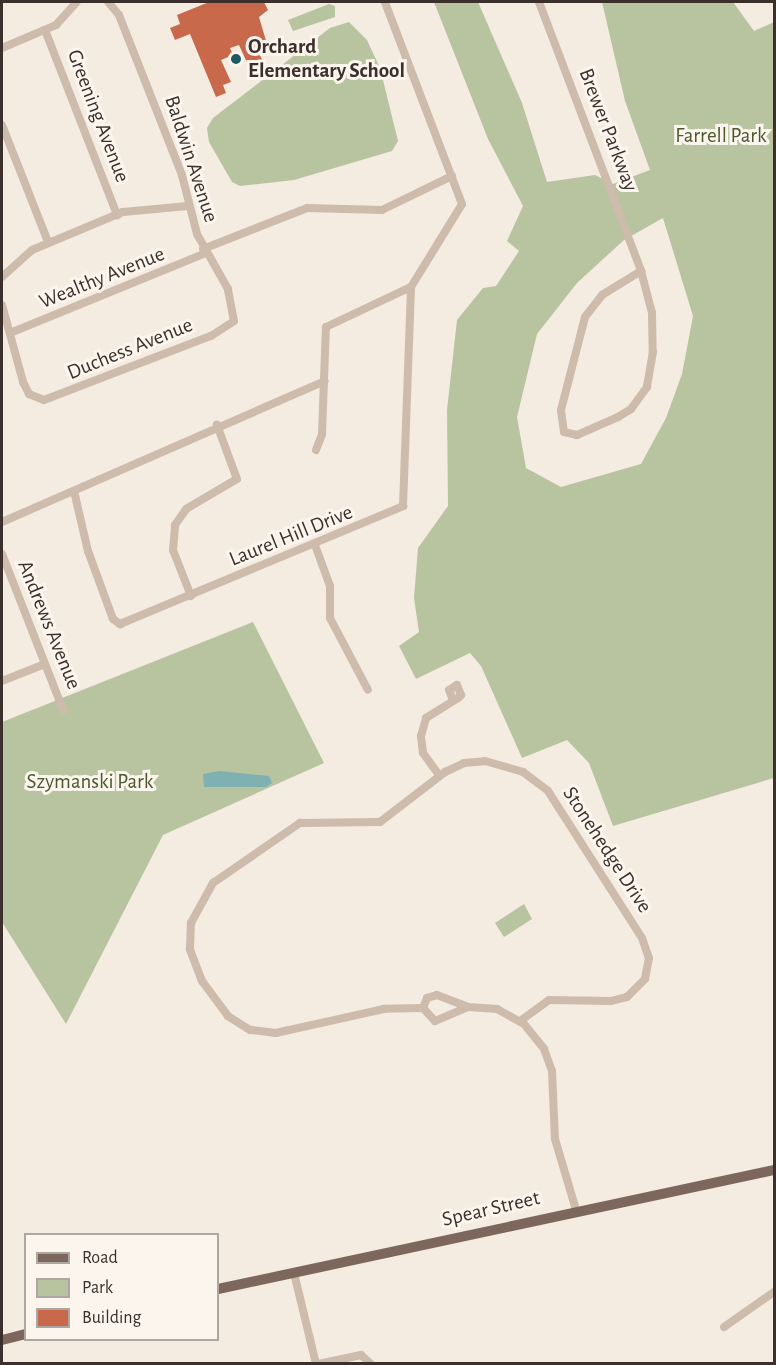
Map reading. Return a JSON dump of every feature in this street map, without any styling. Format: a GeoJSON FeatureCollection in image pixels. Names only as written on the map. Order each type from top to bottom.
{"type":"FeatureCollection","features":[{"type":"Feature","properties":{"kind":"main road","name":"Spear Street"},"geometry":{"type":"LineString","coordinates":[[219,1289],[576,1210],[774,1170]]}},
{"type":"Feature","properties":{"kind":"main road"},"geometry":{"type":"LineString","coordinates":[[2,1340],[24,1334]]}},
{"type":"Feature","properties":{"kind":"street"},"geometry":{"type":"LineString","coordinates":[[2,48],[61,21],[77,2]]}},
{"type":"Feature","properties":{"kind":"street","name":"Baldwin Avenue"},"geometry":{"type":"LineString","coordinates":[[108,2],[121,19],[182,175],[188,206],[205,251],[228,289],[235,312],[231,326]]}},
{"type":"Feature","properties":{"kind":"street"},"geometry":{"type":"LineString","coordinates":[[316,450],[322,434],[326,327],[411,287],[462,208],[452,176],[385,2]]}},
{"type":"Feature","properties":{"kind":"street","name":"Brewer Parkway"},"geometry":{"type":"LineString","coordinates":[[539,2],[641,271],[652,313],[653,352],[647,387],[631,410],[577,435],[564,432],[561,410],[585,317],[602,295],[641,271]]}},
{"type":"Feature","properties":{"kind":"street","name":"Greening Avenue"},"geometry":{"type":"LineString","coordinates":[[45,30],[117,214]]}},
{"type":"Feature","properties":{"kind":"street"},"geometry":{"type":"LineString","coordinates":[[2,125],[48,242]]}},
{"type":"Feature","properties":{"kind":"street","name":"Wealthy Avenue"},"geometry":{"type":"LineString","coordinates":[[10,333],[307,208],[382,210],[452,176]]}},
{"type":"Feature","properties":{"kind":"street"},"geometry":{"type":"LineString","coordinates":[[2,277],[27,254],[48,242],[117,214],[140,208],[169,210],[188,206]]}},
{"type":"Feature","properties":{"kind":"street","name":"Laurel Hill Drive"},"geometry":{"type":"LineString","coordinates":[[74,491],[88,550],[114,622],[123,623],[394,513],[404,504],[411,287]]}},
{"type":"Feature","properties":{"kind":"street"},"geometry":{"type":"LineString","coordinates":[[2,305],[10,333]]}},
{"type":"Feature","properties":{"kind":"street","name":"Duchess Avenue"},"geometry":{"type":"LineString","coordinates":[[10,333],[23,382],[29,394],[41,400],[62,396],[231,326]]}},
{"type":"Feature","properties":{"kind":"street"},"geometry":{"type":"LineString","coordinates":[[2,522],[217,425],[324,381]]}},
{"type":"Feature","properties":{"kind":"street"},"geometry":{"type":"LineString","coordinates":[[191,596],[173,550],[175,525],[186,509],[233,486],[237,479],[217,425]]}},
{"type":"Feature","properties":{"kind":"street"},"geometry":{"type":"LineString","coordinates":[[315,545],[330,586],[330,618],[368,690]]}},
{"type":"Feature","properties":{"kind":"street","name":"Andrews Avenue"},"geometry":{"type":"LineString","coordinates":[[2,554],[63,710]]}},
{"type":"Feature","properties":{"kind":"street"},"geometry":{"type":"LineString","coordinates":[[2,681],[45,664]]}},
{"type":"Feature","properties":{"kind":"street"},"geometry":{"type":"LineString","coordinates":[[440,775],[423,753],[421,736],[426,718],[453,700]]}},
{"type":"Feature","properties":{"kind":"street","name":"Stonehedge Drive"},"geometry":{"type":"LineString","coordinates":[[423,1008],[384,1009],[276,1033],[250,1030],[228,1016],[202,981],[191,956],[189,932],[208,888],[294,826],[321,819],[360,826],[381,822],[440,775],[464,763],[485,761],[514,768],[542,785],[646,947],[647,975],[631,995],[611,1001],[549,1000],[520,1021]]}},
{"type":"Feature","properties":{"kind":"street"},"geometry":{"type":"LineString","coordinates":[[468,1007],[435,1021],[423,1008],[435,994],[468,1007],[497,1009],[520,1021],[539,1039],[550,1063],[555,1139],[576,1210]]}},
{"type":"Feature","properties":{"kind":"street"},"geometry":{"type":"LineString","coordinates":[[294,1273],[317,1364],[361,1355],[371,1364]]}},
{"type":"Feature","properties":{"kind":"street"},"geometry":{"type":"LineString","coordinates":[[724,1327],[774,1292]]}},
{"type":"Feature","properties":{"kind":"green space","name":"Farrell Park"},"geometry":{"type":"Polygon","coordinates":[[[434,2],[478,2],[522,103],[547,182],[595,175],[613,184],[650,170],[625,101],[602,2],[733,2],[754,31],[774,22],[774,778],[613,826],[589,763],[567,740],[522,758],[481,666],[470,653],[416,679],[399,646],[419,632],[414,598],[418,548],[448,506],[447,410],[457,320],[483,288],[496,286],[519,251],[507,241],[523,206],[488,139],[434,2]],[[663,218],[624,240],[577,283],[537,334],[517,417],[526,468],[561,487],[641,464],[666,418],[682,374],[693,316],[663,218]]]}},
{"type":"Feature","properties":{"kind":"green space"},"geometry":{"type":"Polygon","coordinates":[[[329,4],[335,6],[335,17],[293,31],[288,20],[329,4]]]}},
{"type":"Feature","properties":{"kind":"green space"},"geometry":{"type":"Polygon","coordinates":[[[349,22],[367,40],[380,68],[398,141],[392,151],[294,180],[240,186],[232,182],[209,142],[207,128],[213,118],[330,28],[349,22]]]}},
{"type":"Feature","properties":{"kind":"green space","name":"Szymanski Park"},"geometry":{"type":"Polygon","coordinates":[[[253,622],[324,763],[163,835],[66,1024],[2,922],[2,722],[253,622]]]}},
{"type":"Feature","properties":{"kind":"green space"},"geometry":{"type":"Polygon","coordinates":[[[524,904],[532,919],[504,937],[495,923],[524,904]]]}},
{"type":"Feature","properties":{"kind":"water"},"geometry":{"type":"Polygon","coordinates":[[[219,771],[269,776],[272,783],[266,787],[204,787],[203,774],[219,771]]]}},
{"type":"Feature","properties":{"kind":"building","name":"Orchard Elementary School"},"geometry":{"type":"Polygon","coordinates":[[[209,2],[264,2],[268,10],[259,17],[269,51],[260,55],[263,62],[249,67],[239,45],[230,48],[233,55],[221,60],[231,82],[223,85],[226,93],[216,97],[190,34],[175,40],[170,28],[180,24],[177,15],[209,2]]]}},
{"type":"Feature","properties":{"kind":"place","name":"Orchard Elementary School"},"geometry":{"type":"Point","coordinates":[236,59]}}]}
